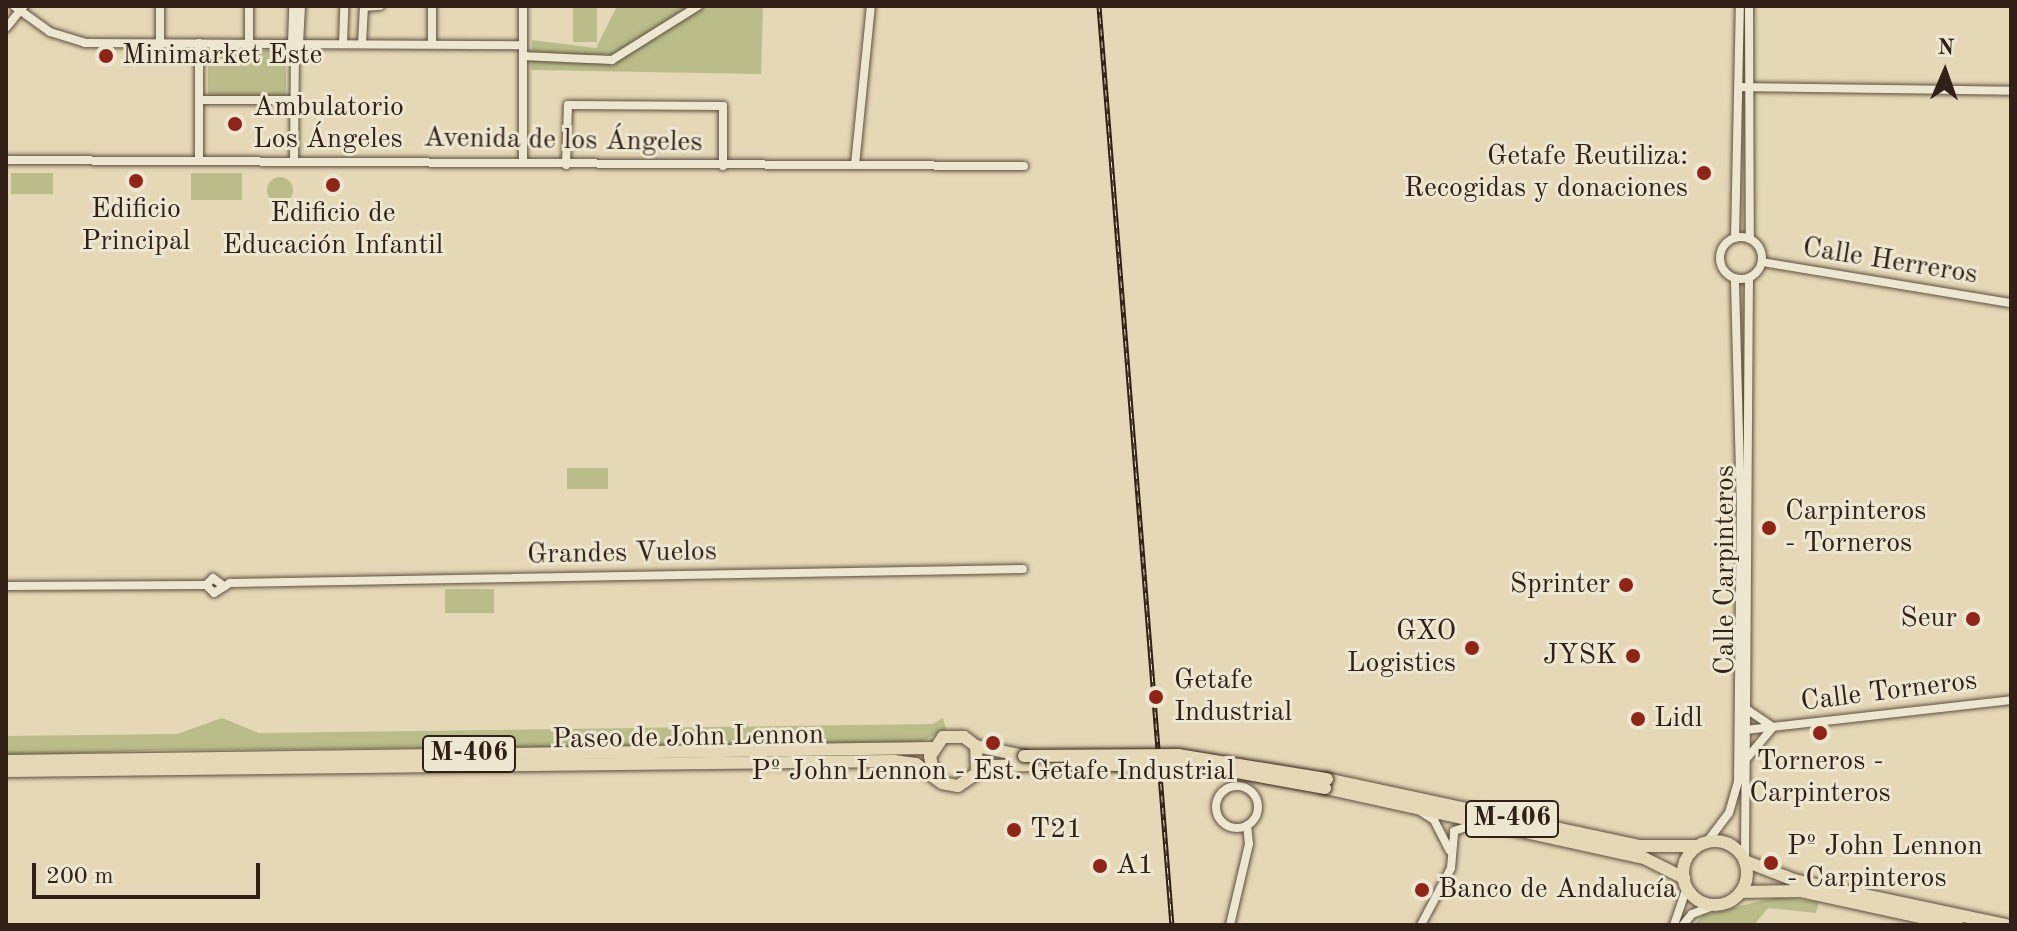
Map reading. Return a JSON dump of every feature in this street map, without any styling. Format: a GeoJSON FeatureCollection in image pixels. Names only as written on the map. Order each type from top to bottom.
{"type":"FeatureCollection","features":[{"type":"Feature","properties":{"kind":"highway","name":"M-406"},"geometry":{"type":"LineString","coordinates":[[932,748],[956,735],[976,746],[1022,760]]}},
{"type":"Feature","properties":{"kind":"highway"},"geometry":{"type":"LineString","coordinates":[[976,746],[977,773]]}},
{"type":"Feature","properties":{"kind":"highway"},"geometry":{"type":"LineString","coordinates":[[932,748],[934,776]]}},
{"type":"Feature","properties":{"kind":"highway","name":"Paseo de John Lennon"},"geometry":{"type":"LineString","coordinates":[[6,761],[932,748]]}},
{"type":"Feature","properties":{"kind":"highway","name":"M-406"},"geometry":{"type":"LineString","coordinates":[[934,776],[958,786],[977,773],[1022,760],[1178,755],[1640,846],[1729,844],[1745,861],[1794,880],[2006,925]]}},
{"type":"Feature","properties":{"kind":"highway","name":"Paseo de John Lennon"},"geometry":{"type":"LineString","coordinates":[[6,771],[767,760],[907,762],[934,776]]}},
{"type":"Feature","properties":{"kind":"highway","name":"M-406"},"geometry":{"type":"LineString","coordinates":[[1326,784],[1644,858],[1685,883],[1702,902],[1716,905]]}},
{"type":"Feature","properties":{"kind":"highway"},"geometry":{"type":"LineString","coordinates":[[1685,883],[1685,862],[1702,844]]}},
{"type":"Feature","properties":{"kind":"highway"},"geometry":{"type":"LineString","coordinates":[[1741,892],[1745,861]]}},
{"type":"Feature","properties":{"kind":"highway"},"geometry":{"type":"LineString","coordinates":[[1716,905],[1741,892],[1784,888],[1957,925]]}},
{"type":"Feature","properties":{"kind":"street"},"geometry":{"type":"LineString","coordinates":[[160,6],[160,43]]}},
{"type":"Feature","properties":{"kind":"street"},"geometry":{"type":"LineString","coordinates":[[249,6],[249,43]]}},
{"type":"Feature","properties":{"kind":"street"},"geometry":{"type":"LineString","coordinates":[[293,6],[294,159]]}},
{"type":"Feature","properties":{"kind":"street"},"geometry":{"type":"LineString","coordinates":[[295,44],[301,6]]}},
{"type":"Feature","properties":{"kind":"street"},"geometry":{"type":"LineString","coordinates":[[343,44],[344,6]]}},
{"type":"Feature","properties":{"kind":"street"},"geometry":{"type":"LineString","coordinates":[[362,44],[364,7],[380,6]]}},
{"type":"Feature","properties":{"kind":"street"},"geometry":{"type":"LineString","coordinates":[[432,6],[432,44]]}},
{"type":"Feature","properties":{"kind":"street"},"geometry":{"type":"LineString","coordinates":[[523,6],[523,160]]}},
{"type":"Feature","properties":{"kind":"street"},"geometry":{"type":"LineString","coordinates":[[523,56],[612,60],[698,6]]}},
{"type":"Feature","properties":{"kind":"street"},"geometry":{"type":"LineString","coordinates":[[855,165],[871,6]]}},
{"type":"Feature","properties":{"kind":"street"},"geometry":{"type":"LineString","coordinates":[[1740,6],[1750,239]]}},
{"type":"Feature","properties":{"kind":"street"},"geometry":{"type":"LineString","coordinates":[[1735,238],[1750,239],[1758,246],[1762,262],[1749,278],[1735,278],[1720,261],[1722,250],[1735,238],[1749,6]]}},
{"type":"Feature","properties":{"kind":"street"},"geometry":{"type":"LineString","coordinates":[[6,28],[19,8],[50,32],[85,43],[523,45]]}},
{"type":"Feature","properties":{"kind":"street"},"geometry":{"type":"LineString","coordinates":[[199,43],[199,160]]}},
{"type":"Feature","properties":{"kind":"street"},"geometry":{"type":"LineString","coordinates":[[1744,87],[2011,91]]}},
{"type":"Feature","properties":{"kind":"street"},"geometry":{"type":"LineString","coordinates":[[199,100],[295,100]]}},
{"type":"Feature","properties":{"kind":"street"},"geometry":{"type":"LineString","coordinates":[[566,165],[568,105],[723,106],[723,166]]}},
{"type":"Feature","properties":{"kind":"street","name":"Avenida de los Ángeles"},"geometry":{"type":"LineString","coordinates":[[6,160],[523,160],[566,165],[1024,166]]}},
{"type":"Feature","properties":{"kind":"street","name":"Calle Herreros"},"geometry":{"type":"LineString","coordinates":[[1762,262],[2011,303]]}},
{"type":"Feature","properties":{"kind":"street","name":"Calle Carpinteros"},"geometry":{"type":"LineString","coordinates":[[1735,278],[1739,332],[1745,861]]}},
{"type":"Feature","properties":{"kind":"street","name":"Calle Carpinteros"},"geometry":{"type":"LineString","coordinates":[[1702,844],[1735,800],[1748,710],[1749,278]]}},
{"type":"Feature","properties":{"kind":"street","name":"Grandes Vuelos"},"geometry":{"type":"LineString","coordinates":[[6,586],[206,585],[213,578],[221,584],[1023,569]]}},
{"type":"Feature","properties":{"kind":"street","name":"Calle Torneros"},"geometry":{"type":"LineString","coordinates":[[1744,730],[2011,700]]}},
{"type":"Feature","properties":{"kind":"street","name":"Calle Torneros"},"geometry":{"type":"LineString","coordinates":[[1748,710],[1773,727]]}},
{"type":"Feature","properties":{"kind":"street","name":"Calle Torneros"},"geometry":{"type":"LineString","coordinates":[[1746,759],[1773,727]]}},
{"type":"Feature","properties":{"kind":"street"},"geometry":{"type":"LineString","coordinates":[[1232,925],[1249,844],[1247,825],[1256,815],[1257,801],[1242,786],[1228,788],[1216,803],[1218,816],[1234,827],[1247,825]]}},
{"type":"Feature","properties":{"kind":"street"},"geometry":{"type":"LineString","coordinates":[[1414,806],[1434,820],[1451,855]]}},
{"type":"Feature","properties":{"kind":"street"},"geometry":{"type":"LineString","coordinates":[[1421,925],[1451,868],[1454,831],[1484,823]]}},
{"type":"Feature","properties":{"kind":"street"},"geometry":{"type":"LineString","coordinates":[[1674,925],[1685,883]]}},
{"type":"Feature","properties":{"kind":"street"},"geometry":{"type":"LineString","coordinates":[[1683,925],[1692,914],[1716,905]]}},
{"type":"Feature","properties":{"kind":"street"},"geometry":{"type":"LineString","coordinates":[[1890,911],[1919,925]]}},
{"type":"Feature","properties":{"kind":"green space"},"geometry":{"type":"Polygon","coordinates":[[[573,6],[597,6],[597,42],[573,42],[573,6]]]}},
{"type":"Feature","properties":{"kind":"green space"},"geometry":{"type":"Polygon","coordinates":[[[617,6],[763,6],[761,74],[531,70],[532,40],[596,48],[617,6]]]}},
{"type":"Feature","properties":{"kind":"green space"},"geometry":{"type":"Polygon","coordinates":[[[208,50],[286,50],[286,96],[208,96],[208,50]]]}},
{"type":"Feature","properties":{"kind":"green space"},"geometry":{"type":"Polygon","coordinates":[[[11,173],[53,173],[53,194],[11,194],[11,173]]]}},
{"type":"Feature","properties":{"kind":"green space"},"geometry":{"type":"Polygon","coordinates":[[[191,173],[242,173],[242,200],[191,200],[191,173]]]}},
{"type":"Feature","properties":{"kind":"green space"},"geometry":{"type":"Polygon","coordinates":[[[280,177],[289,181],[293,190],[289,199],[280,203],[271,199],[267,190],[271,181],[280,177]]]}},
{"type":"Feature","properties":{"kind":"green space"},"geometry":{"type":"Polygon","coordinates":[[[567,468],[608,468],[608,489],[567,489],[567,468]]]}},
{"type":"Feature","properties":{"kind":"green space"},"geometry":{"type":"Polygon","coordinates":[[[445,589],[494,589],[494,613],[445,613],[445,589]]]}},
{"type":"Feature","properties":{"kind":"green space"},"geometry":{"type":"Polygon","coordinates":[[[222,718],[259,733],[932,724],[943,718],[946,729],[918,744],[159,750],[6,756],[6,736],[177,734],[222,718]]]}},
{"type":"Feature","properties":{"kind":"green space"},"geometry":{"type":"Polygon","coordinates":[[[1777,897],[1819,902],[1816,913],[1768,908],[1754,925],[1694,925],[1703,915],[1777,897]]]}},
{"type":"Feature","properties":{"kind":"railway"},"geometry":{"type":"LineString","coordinates":[[1099,6],[1172,925]]}},
{"type":"Feature","properties":{"kind":"place","name":"Minimarket Este"},"geometry":{"type":"Point","coordinates":[106,56]}},
{"type":"Feature","properties":{"kind":"place","name":"Ambulatorio Los Ángeles"},"geometry":{"type":"Point","coordinates":[235,124]}},
{"type":"Feature","properties":{"kind":"place","name":"Getafe Reutiliza: Recogidas y donaciones"},"geometry":{"type":"Point","coordinates":[1704,173]}},
{"type":"Feature","properties":{"kind":"place","name":"Edificio Principal"},"geometry":{"type":"Point","coordinates":[136,181]}},
{"type":"Feature","properties":{"kind":"place","name":"Edificio de Educación Infantil"},"geometry":{"type":"Point","coordinates":[333,185]}},
{"type":"Feature","properties":{"kind":"place","name":"Carpinteros - Torneros"},"geometry":{"type":"Point","coordinates":[1769,528]}},
{"type":"Feature","properties":{"kind":"place","name":"Sprinter"},"geometry":{"type":"Point","coordinates":[1626,585]}},
{"type":"Feature","properties":{"kind":"place","name":"Seur"},"geometry":{"type":"Point","coordinates":[1973,619]}},
{"type":"Feature","properties":{"kind":"place","name":"GXO Logistics"},"geometry":{"type":"Point","coordinates":[1472,648]}},
{"type":"Feature","properties":{"kind":"place","name":"JYSK"},"geometry":{"type":"Point","coordinates":[1633,656]}},
{"type":"Feature","properties":{"kind":"place","name":"Getafe Industrial"},"geometry":{"type":"Point","coordinates":[1156,697]}},
{"type":"Feature","properties":{"kind":"place","name":"Lidl"},"geometry":{"type":"Point","coordinates":[1638,719]}},
{"type":"Feature","properties":{"kind":"place","name":"Torneros - Carpinteros"},"geometry":{"type":"Point","coordinates":[1820,733]}},
{"type":"Feature","properties":{"kind":"place","name":"Pº John Lennon - Est. Getafe Industrial"},"geometry":{"type":"Point","coordinates":[993,743]}},
{"type":"Feature","properties":{"kind":"place","name":"T21"},"geometry":{"type":"Point","coordinates":[1014,830]}},
{"type":"Feature","properties":{"kind":"place","name":"Pº John Lennon - Carpinteros"},"geometry":{"type":"Point","coordinates":[1771,863]}},
{"type":"Feature","properties":{"kind":"place","name":"A1"},"geometry":{"type":"Point","coordinates":[1100,866]}},
{"type":"Feature","properties":{"kind":"place","name":"Banco de Andalucía"},"geometry":{"type":"Point","coordinates":[1422,890]}}]}
